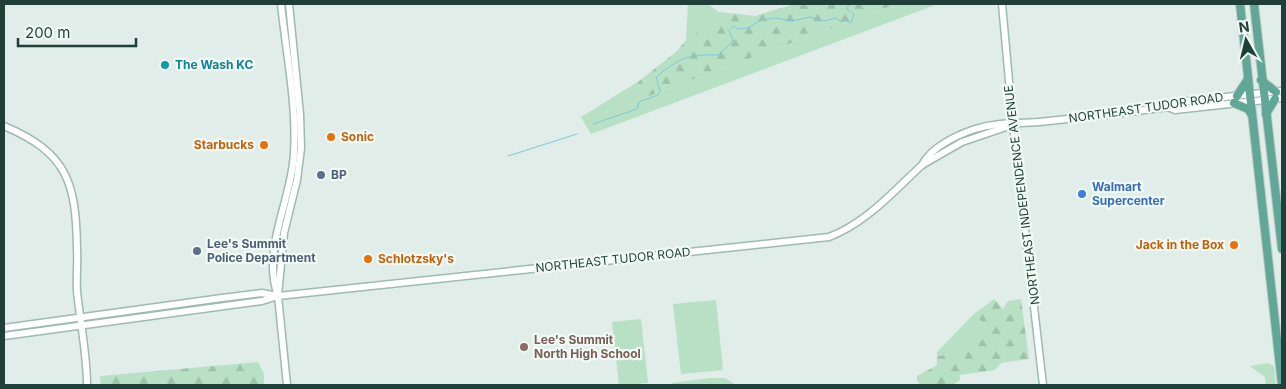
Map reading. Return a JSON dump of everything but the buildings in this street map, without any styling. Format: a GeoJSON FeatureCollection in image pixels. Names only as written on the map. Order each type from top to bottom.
{"type":"FeatureCollection","features":[{"type":"Feature","properties":{"kind":"main road"},"geometry":{"type":"LineString","coordinates":[[1240,4],[1282,385]]}},
{"type":"Feature","properties":{"kind":"main road"},"geometry":{"type":"LineString","coordinates":[[1254,4],[1263,97],[1282,249]]}},
{"type":"Feature","properties":{"kind":"main road"},"geometry":{"type":"LineString","coordinates":[[1248,79],[1235,99],[1252,115]]}},
{"type":"Feature","properties":{"kind":"main road"},"geometry":{"type":"LineString","coordinates":[[1262,80],[1279,95],[1266,114]]}},
{"type":"Feature","properties":{"kind":"street"},"geometry":{"type":"LineString","coordinates":[[278,296],[273,283],[276,239],[292,169],[294,147],[281,4]]}},
{"type":"Feature","properties":{"kind":"street","name":"NORTHEAST INDEPENDENCE AVENUE"},"geometry":{"type":"LineString","coordinates":[[1002,4],[1013,125],[1043,385]]}},
{"type":"Feature","properties":{"kind":"street"},"geometry":{"type":"LineString","coordinates":[[287,385],[278,296],[284,232],[298,180],[301,148],[288,5]]}},
{"type":"Feature","properties":{"kind":"street","name":"NORTHEAST TUDOR ROAD"},"geometry":{"type":"LineString","coordinates":[[4,336],[262,301],[278,296],[829,237],[844,231],[862,220],[922,165],[962,142],[1013,125],[1168,107],[1174,104],[1189,105],[1200,100],[1279,95]]}},
{"type":"Feature","properties":{"kind":"street"},"geometry":{"type":"LineString","coordinates":[[1168,107],[1182,109],[1189,105],[1235,99]]}},
{"type":"Feature","properties":{"kind":"street"},"geometry":{"type":"LineString","coordinates":[[4,126],[25,136],[44,149],[66,174],[73,197],[77,247],[77,288],[87,385]]}},
{"type":"Feature","properties":{"kind":"street","name":"NORTHEAST TUDOR ROAD"},"geometry":{"type":"LineString","coordinates":[[4,328],[222,298],[262,294],[278,296]]}},
{"type":"Feature","properties":{"kind":"street"},"geometry":{"type":"LineString","coordinates":[[213,308],[222,302],[222,298]]}},
{"type":"Feature","properties":{"kind":"green space"},"geometry":{"type":"Polygon","coordinates":[[[688,4],[708,4],[719,12],[708,25],[686,40],[688,4]]]}},
{"type":"Feature","properties":{"kind":"green space"},"geometry":{"type":"Polygon","coordinates":[[[794,4],[896,4],[646,97],[635,95],[635,89],[639,81],[676,52],[686,40],[708,25],[719,12],[755,16],[794,4]]]}},
{"type":"Feature","properties":{"kind":"green space"},"geometry":{"type":"Polygon","coordinates":[[[896,4],[938,4],[591,134],[581,117],[639,81],[635,89],[646,97],[896,4]]]}},
{"type":"Feature","properties":{"kind":"green space"},"geometry":{"type":"Polygon","coordinates":[[[994,299],[1003,309],[1008,301],[1021,299],[1029,359],[1001,363],[995,370],[960,375],[960,380],[953,385],[921,385],[917,381],[917,376],[937,365],[937,356],[953,353],[965,346],[981,321],[974,314],[994,299]]]}},
{"type":"Feature","properties":{"kind":"green space"},"geometry":{"type":"Polygon","coordinates":[[[716,300],[723,370],[681,374],[673,304],[716,300]]]}},
{"type":"Feature","properties":{"kind":"green space"},"geometry":{"type":"Polygon","coordinates":[[[974,314],[981,321],[970,341],[960,350],[937,356],[937,352],[974,314]]]}},
{"type":"Feature","properties":{"kind":"green space"},"geometry":{"type":"Polygon","coordinates":[[[641,319],[648,383],[619,385],[612,322],[641,319]]]}},
{"type":"Feature","properties":{"kind":"green space"},"geometry":{"type":"Polygon","coordinates":[[[258,362],[264,374],[264,385],[101,385],[100,376],[258,362]]]}},
{"type":"Feature","properties":{"kind":"green space"},"geometry":{"type":"Polygon","coordinates":[[[1268,363],[1274,366],[1276,385],[1266,385],[1265,377],[1250,366],[1268,363]]]}},
{"type":"Feature","properties":{"kind":"green space"},"geometry":{"type":"Polygon","coordinates":[[[725,378],[736,385],[672,385],[672,383],[725,378]]]}},
{"type":"Feature","properties":{"kind":"waterway"},"geometry":{"type":"LineString","coordinates":[[593,124],[637,109],[639,102],[658,95],[660,91],[656,77],[678,61],[699,55],[718,55],[733,41],[729,30],[734,26],[738,29],[748,28],[761,20],[776,18],[792,21],[810,17],[824,21],[836,18],[841,22],[845,20],[851,23],[854,14],[847,9],[849,4]]}},
{"type":"Feature","properties":{"kind":"waterway"},"geometry":{"type":"LineString","coordinates":[[508,156],[577,134]]}},
{"type":"Feature","properties":{"kind":"place","name":"The Wash KC"},"geometry":{"type":"Point","coordinates":[165,65]}},
{"type":"Feature","properties":{"kind":"place","name":"Sonic"},"geometry":{"type":"Point","coordinates":[331,137]}},
{"type":"Feature","properties":{"kind":"place","name":"Starbucks"},"geometry":{"type":"Point","coordinates":[264,145]}},
{"type":"Feature","properties":{"kind":"place","name":"BP"},"geometry":{"type":"Point","coordinates":[321,175]}},
{"type":"Feature","properties":{"kind":"place","name":"Walmart Supercenter"},"geometry":{"type":"Point","coordinates":[1082,194]}},
{"type":"Feature","properties":{"kind":"place","name":"Jack in the Box"},"geometry":{"type":"Point","coordinates":[1234,245]}},
{"type":"Feature","properties":{"kind":"place","name":"Lee's Summit Police Department"},"geometry":{"type":"Point","coordinates":[197,251]}},
{"type":"Feature","properties":{"kind":"place","name":"Schlotzsky's"},"geometry":{"type":"Point","coordinates":[368,259]}},
{"type":"Feature","properties":{"kind":"place","name":"Lee's Summit North High School"},"geometry":{"type":"Point","coordinates":[524,347]}}]}
